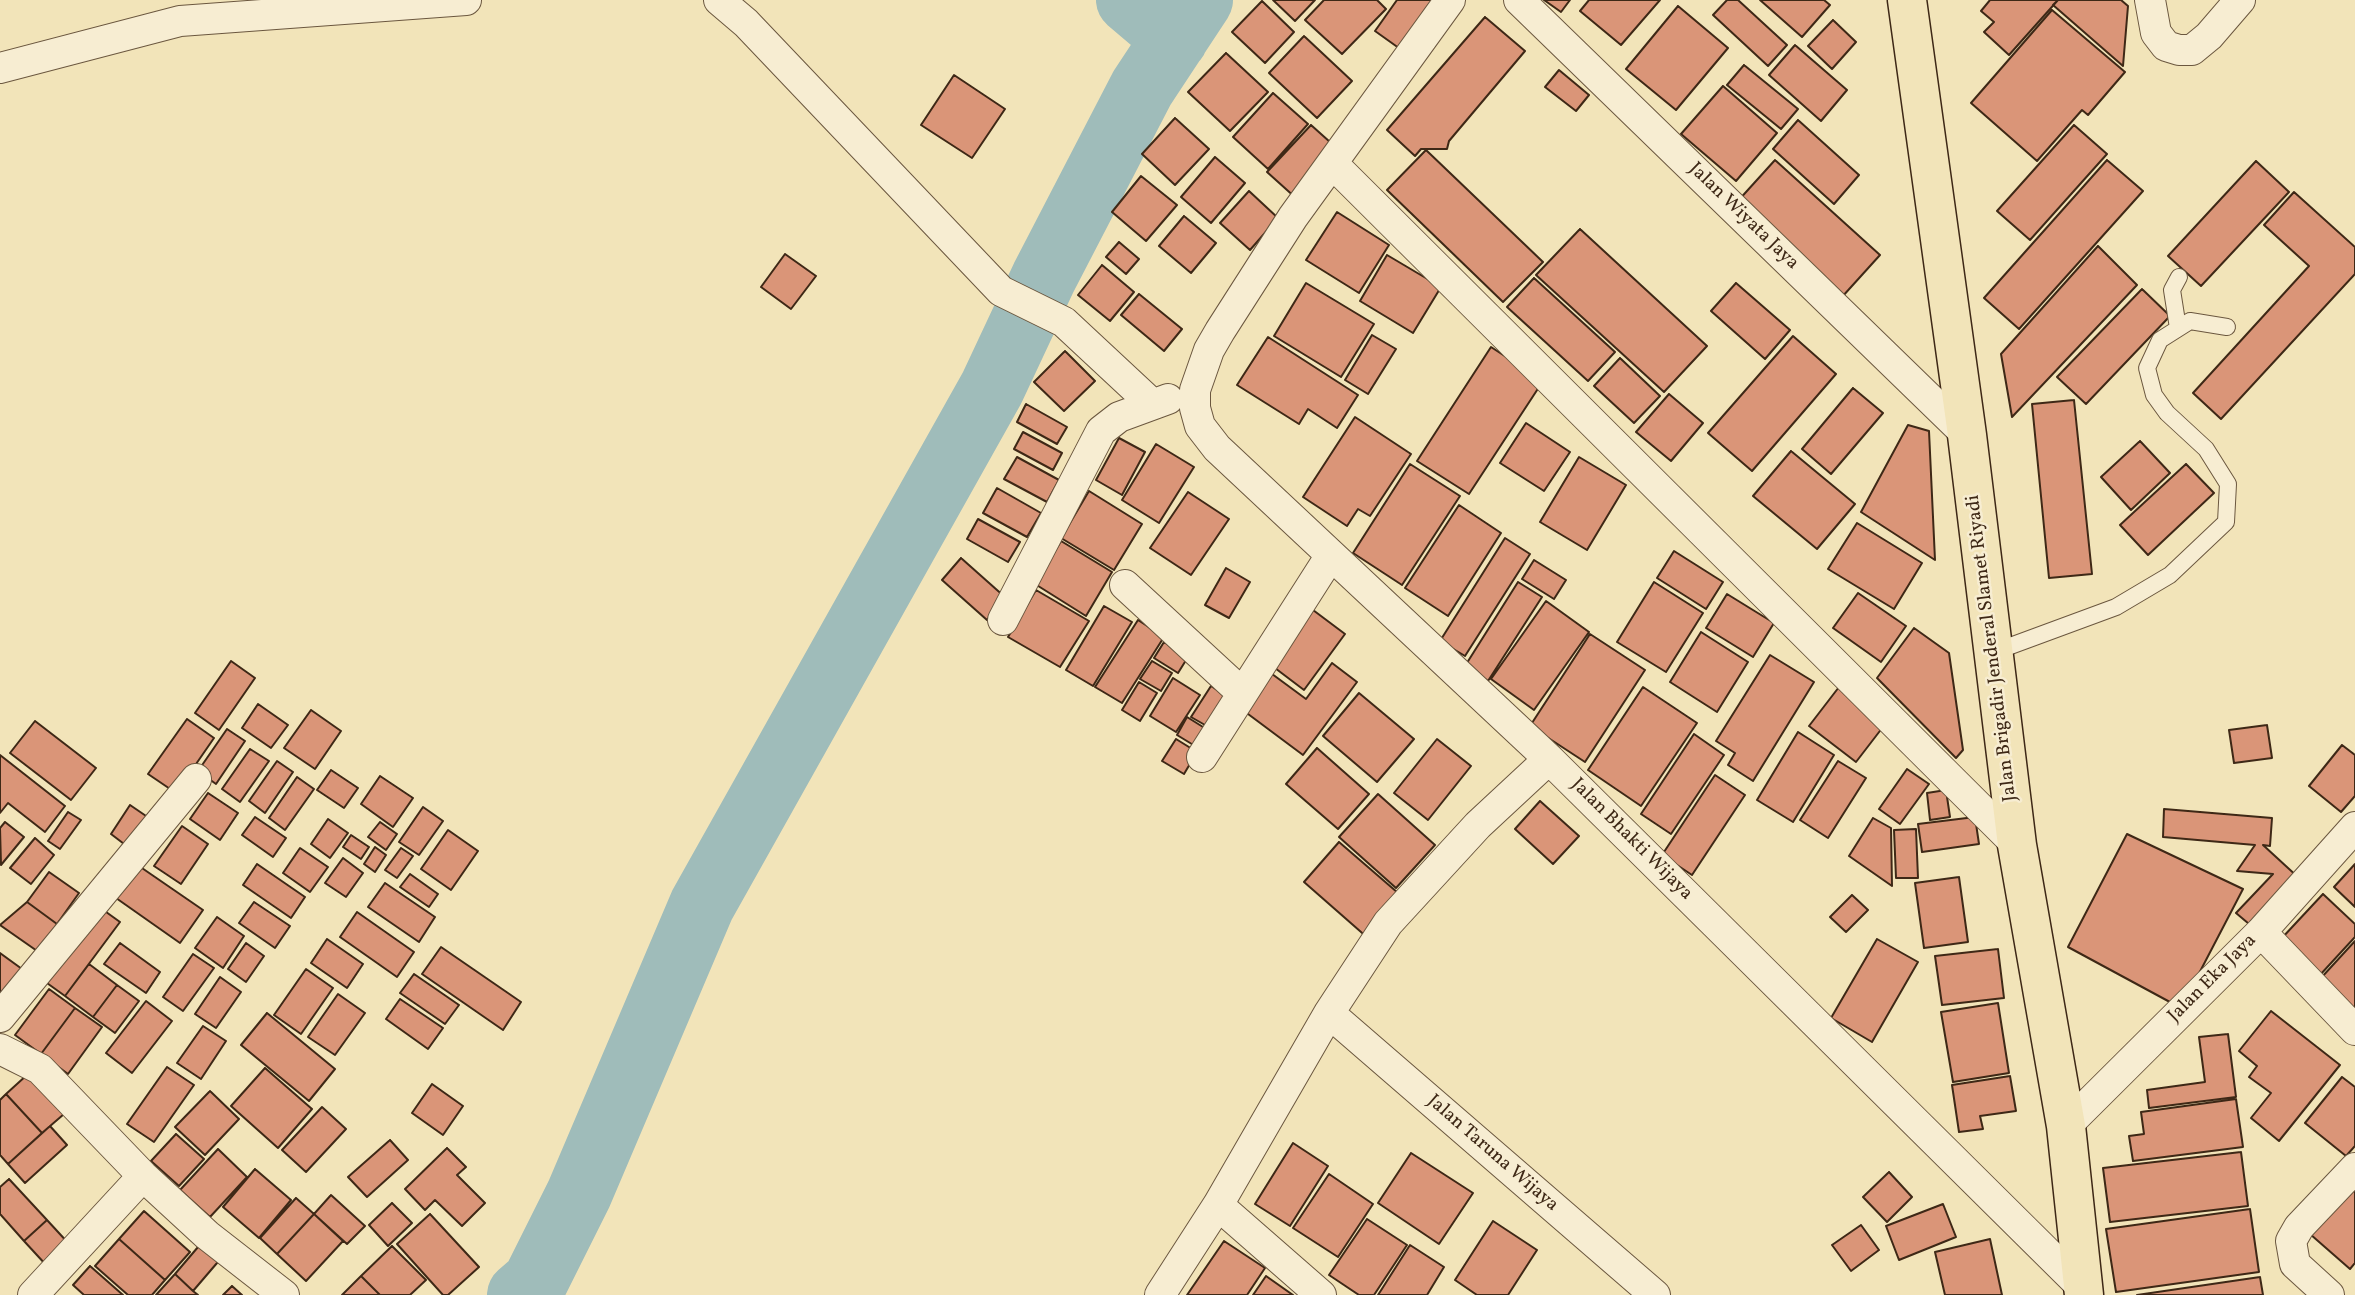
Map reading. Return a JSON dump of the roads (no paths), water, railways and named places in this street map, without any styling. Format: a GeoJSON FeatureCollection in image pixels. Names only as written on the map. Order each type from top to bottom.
{"type":"FeatureCollection","features":[{"type":"Feature","properties":{"kind":"main road","name":"Jalan Brigadir Jenderal Slamet Riyadi"},"geometry":{"type":"LineString","coordinates":[[1907,0],[1967,435],[2017,845],[2066,1126],[2083,1291]]}},
{"type":"Feature","properties":{"kind":"street"},"geometry":{"type":"LineString","coordinates":[[0,68],[181,10],[466,0]]}},
{"type":"Feature","properties":{"kind":"street"},"geometry":{"type":"LineString","coordinates":[[719,0],[746,23],[1001,291],[1064,322],[1152,404]]}},
{"type":"Feature","properties":{"kind":"street"},"geometry":{"type":"LineString","coordinates":[[1003,620],[1101,431],[1119,417],[1195,390],[1220,331],[1293,217],[1450,0]]}},
{"type":"Feature","properties":{"kind":"street","name":"Jalan Wiyata Jaya"},"geometry":{"type":"LineString","coordinates":[[1519,0],[1967,435]]}},
{"type":"Feature","properties":{"kind":"street"},"geometry":{"type":"LineString","coordinates":[[2150,0],[2156,33],[2166,46],[2179,50],[2192,50],[2209,36],[2240,0]]}},
{"type":"Feature","properties":{"kind":"street"},"geometry":{"type":"LineString","coordinates":[[1332,164],[2017,845]]}},
{"type":"Feature","properties":{"kind":"street","name":"Jalan Bhakti Wijaya"},"geometry":{"type":"LineString","coordinates":[[1195,390],[1195,408],[1200,426],[1217,448],[1549,760],[2083,1291]]}},
{"type":"Feature","properties":{"kind":"street"},"geometry":{"type":"LineString","coordinates":[[1202,757],[1331,555]]}},
{"type":"Feature","properties":{"kind":"street"},"geometry":{"type":"LineString","coordinates":[[1125,585],[1241,693]]}},
{"type":"Feature","properties":{"kind":"street"},"geometry":{"type":"LineString","coordinates":[[1160,1295],[1218,1205],[1329,1013],[1388,923],[1478,825],[1549,760]]}},
{"type":"Feature","properties":{"kind":"street"},"geometry":{"type":"LineString","coordinates":[[0,1017],[197,779]]}},
{"type":"Feature","properties":{"kind":"street","name":"Jalan Eka Jaya"},"geometry":{"type":"LineString","coordinates":[[2066,1126],[2261,932],[2355,827]]}},
{"type":"Feature","properties":{"kind":"street"},"geometry":{"type":"LineString","coordinates":[[2261,932],[2355,1030]]}},
{"type":"Feature","properties":{"kind":"street","name":"Jalan Taruna Wijaya"},"geometry":{"type":"LineString","coordinates":[[1329,1013],[1655,1295]]}},
{"type":"Feature","properties":{"kind":"street"},"geometry":{"type":"LineString","coordinates":[[0,1049],[40,1069],[144,1176],[207,1235],[284,1295]]}},
{"type":"Feature","properties":{"kind":"street"},"geometry":{"type":"LineString","coordinates":[[2329,1295],[2295,1264],[2291,1241],[2299,1227],[2355,1168]]}},
{"type":"Feature","properties":{"kind":"street"},"geometry":{"type":"LineString","coordinates":[[33,1295],[144,1176]]}},
{"type":"Feature","properties":{"kind":"street"},"geometry":{"type":"LineString","coordinates":[[1218,1205],[1321,1295]]}},
{"type":"Feature","properties":{"kind":"lane"},"geometry":{"type":"LineString","coordinates":[[2178,328],[2172,290],[2179,276]]}},
{"type":"Feature","properties":{"kind":"lane"},"geometry":{"type":"LineString","coordinates":[[1994,652],[2116,607],[2170,575],[2226,522],[2228,484],[2206,449],[2167,413],[2154,395],[2147,368],[2160,340],[2190,321],[2227,327]]}},
{"type":"Feature","properties":{"kind":"waterway"},"geometry":{"type":"LineString","coordinates":[[1129,0],[1175,39]]}},
{"type":"Feature","properties":{"kind":"waterway"},"geometry":{"type":"LineString","coordinates":[[520,1295],[535,1282],[579,1194],[702,905],[992,388],[1044,277],[1142,88],[1200,0]]}}]}
